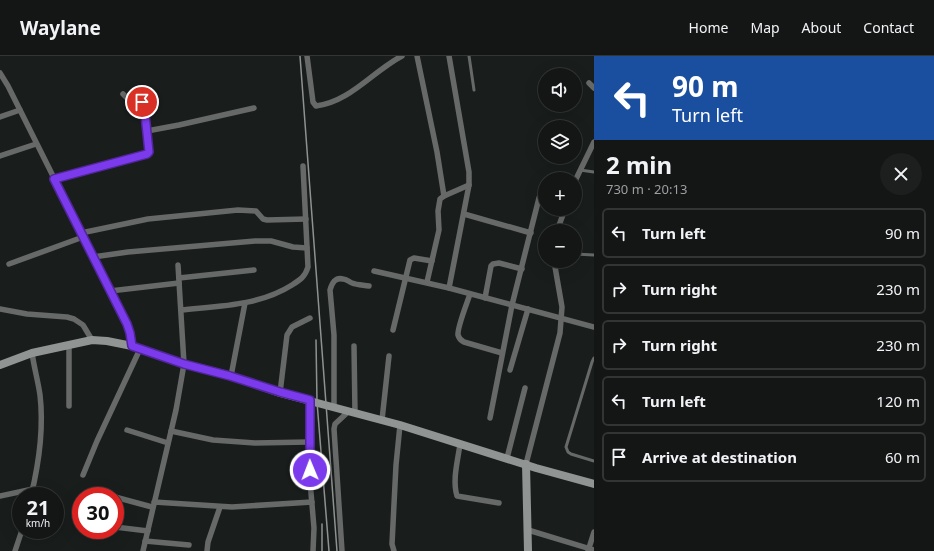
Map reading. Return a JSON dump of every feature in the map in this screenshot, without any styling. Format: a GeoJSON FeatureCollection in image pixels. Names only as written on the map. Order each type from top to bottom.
{"type":"FeatureCollection","features":[{"type":"Feature","properties":{"kind":"street"},"geometry":{"type":"LineString","coordinates":[[307,56],[312,102],[316,106],[340,99],[388,64],[402,56]]}},
{"type":"Feature","properties":{"kind":"street"},"geometry":{"type":"LineString","coordinates":[[386,56],[388,64]]}},
{"type":"Feature","properties":{"kind":"street"},"geometry":{"type":"LineString","coordinates":[[417,56],[437,152],[444,196]]}},
{"type":"Feature","properties":{"kind":"street"},"geometry":{"type":"LineString","coordinates":[[449,56],[469,172],[469,185],[449,288]]}},
{"type":"Feature","properties":{"kind":"street"},"geometry":{"type":"LineString","coordinates":[[0,73],[127,324],[136,348],[83,475]]}},
{"type":"Feature","properties":{"kind":"street"},"geometry":{"type":"LineString","coordinates":[[589,83],[594,88]]}},
{"type":"Feature","properties":{"kind":"street"},"geometry":{"type":"LineString","coordinates":[[54,179],[147,154],[149,152],[150,149],[142,102],[129,100],[124,94]]}},
{"type":"Feature","properties":{"kind":"street"},"geometry":{"type":"LineString","coordinates":[[147,131],[179,126],[254,108]]}},
{"type":"Feature","properties":{"kind":"street"},"geometry":{"type":"LineString","coordinates":[[0,118],[20,110]]}},
{"type":"Feature","properties":{"kind":"street"},"geometry":{"type":"LineString","coordinates":[[580,170],[594,142]]}},
{"type":"Feature","properties":{"kind":"street"},"geometry":{"type":"LineString","coordinates":[[0,156],[36,144]]}},
{"type":"Feature","properties":{"kind":"street"},"geometry":{"type":"LineString","coordinates":[[181,310],[245,303],[272,296],[303,278],[308,267],[303,166]]}},
{"type":"Feature","properties":{"kind":"street"},"geometry":{"type":"LineString","coordinates":[[426,282],[439,230],[440,199],[469,185]]}},
{"type":"Feature","properties":{"kind":"street"},"geometry":{"type":"LineString","coordinates":[[490,418],[512,305],[538,202]]}},
{"type":"Feature","properties":{"kind":"street"},"geometry":{"type":"LineString","coordinates":[[9,264],[82,235],[148,219],[238,210],[256,211],[263,219],[266,220],[306,219]]}},
{"type":"Feature","properties":{"kind":"street"},"geometry":{"type":"LineString","coordinates":[[464,214],[531,234]]}},
{"type":"Feature","properties":{"kind":"street"},"geometry":{"type":"LineString","coordinates":[[93,257],[128,252],[264,240],[293,247],[307,248]]}},
{"type":"Feature","properties":{"kind":"street"},"geometry":{"type":"LineString","coordinates":[[393,330],[410,260],[412,258],[432,261]]}},
{"type":"Feature","properties":{"kind":"street"},"geometry":{"type":"LineString","coordinates":[[485,298],[491,266],[493,264],[499,263],[522,269]]}},
{"type":"Feature","properties":{"kind":"street"},"geometry":{"type":"LineString","coordinates":[[143,551],[171,431],[184,364],[178,265]]}},
{"type":"Feature","properties":{"kind":"street"},"geometry":{"type":"LineString","coordinates":[[528,551],[526,464],[560,333],[562,307],[555,268]]}},
{"type":"Feature","properties":{"kind":"street"},"geometry":{"type":"LineString","coordinates":[[110,291],[254,270]]}},
{"type":"Feature","properties":{"kind":"street"},"geometry":{"type":"LineString","coordinates":[[374,271],[426,282],[594,327]]}},
{"type":"Feature","properties":{"kind":"street"},"geometry":{"type":"LineString","coordinates":[[334,407],[334,335],[330,290],[332,283],[335,280],[343,278],[353,283],[369,286]]}},
{"type":"Feature","properties":{"kind":"street"},"geometry":{"type":"LineString","coordinates":[[470,294],[459,328],[458,336],[460,340],[502,353]]}},
{"type":"Feature","properties":{"kind":"street"},"geometry":{"type":"LineString","coordinates":[[230,376],[245,303]]}},
{"type":"Feature","properties":{"kind":"street"},"geometry":{"type":"LineString","coordinates":[[0,309],[28,314],[67,317],[74,319],[83,325],[92,340]]}},
{"type":"Feature","properties":{"kind":"street"},"geometry":{"type":"LineString","coordinates":[[510,370],[528,309]]}},
{"type":"Feature","properties":{"kind":"street"},"geometry":{"type":"LineString","coordinates":[[280,392],[286,335],[297,323],[310,318]]}},
{"type":"Feature","properties":{"kind":"street"},"geometry":{"type":"LineString","coordinates":[[0,365],[32,353],[97,340],[136,348],[184,364],[400,425],[594,484]]}},
{"type":"Feature","properties":{"kind":"street"},"geometry":{"type":"LineString","coordinates":[[69,345],[69,406]]}},
{"type":"Feature","properties":{"kind":"street"},"geometry":{"type":"LineString","coordinates":[[352,412],[354,346]]}},
{"type":"Feature","properties":{"kind":"street"},"geometry":{"type":"LineString","coordinates":[[32,353],[40,395],[41,414],[41,445],[33,487]]}},
{"type":"Feature","properties":{"kind":"street"},"geometry":{"type":"LineString","coordinates":[[382,420],[389,356]]}},
{"type":"Feature","properties":{"kind":"street"},"geometry":{"type":"LineString","coordinates":[[507,458],[525,388]]}},
{"type":"Feature","properties":{"kind":"street"},"geometry":{"type":"LineString","coordinates":[[310,400],[309,442],[310,481],[314,528],[313,551]]}},
{"type":"Feature","properties":{"kind":"street"},"geometry":{"type":"LineString","coordinates":[[342,551],[334,429],[335,424],[352,412]]}},
{"type":"Feature","properties":{"kind":"street"},"geometry":{"type":"LineString","coordinates":[[394,551],[392,544],[396,465],[400,425]]}},
{"type":"Feature","properties":{"kind":"street"},"geometry":{"type":"LineString","coordinates":[[127,430],[168,443]]}},
{"type":"Feature","properties":{"kind":"street"},"geometry":{"type":"LineString","coordinates":[[171,431],[213,440],[309,442]]}},
{"type":"Feature","properties":{"kind":"street"},"geometry":{"type":"LineString","coordinates":[[460,444],[455,481],[455,488],[458,496],[499,503]]}},
{"type":"Feature","properties":{"kind":"street"},"geometry":{"type":"LineString","coordinates":[[0,496],[12,493]]}},
{"type":"Feature","properties":{"kind":"street"},"geometry":{"type":"LineString","coordinates":[[124,499],[153,505],[220,507],[262,506],[312,502]]}},
{"type":"Feature","properties":{"kind":"street"},"geometry":{"type":"LineString","coordinates":[[206,551],[220,507]]}},
{"type":"Feature","properties":{"kind":"street"},"geometry":{"type":"LineString","coordinates":[[124,528],[148,531]]}},
{"type":"Feature","properties":{"kind":"street"},"geometry":{"type":"LineString","coordinates":[[528,530],[590,550],[594,532]]}},
{"type":"Feature","properties":{"kind":"street"},"geometry":{"type":"LineString","coordinates":[[15,551],[19,539]]}},
{"type":"Feature","properties":{"kind":"street"},"geometry":{"type":"LineString","coordinates":[[145,541],[189,545]]}},
{"type":"Feature","properties":{"kind":"lane"},"geometry":{"type":"LineString","coordinates":[[469,56],[474,90]]}},
{"type":"Feature","properties":{"kind":"lane"},"geometry":{"type":"LineString","coordinates":[[580,170],[594,172]]}},
{"type":"Feature","properties":{"kind":"lane"},"geometry":{"type":"LineString","coordinates":[[582,254],[594,255]]}},
{"type":"Feature","properties":{"kind":"lane"},"geometry":{"type":"LineString","coordinates":[[594,358],[589,369],[566,447],[568,452],[571,454],[594,461]]}},
{"type":"Feature","properties":{"kind":"railway"},"geometry":{"type":"LineString","coordinates":[[300,56],[337,551]]}},
{"type":"Feature","properties":{"kind":"railway"},"geometry":{"type":"LineString","coordinates":[[316,340],[317,402],[329,551]]}},
{"type":"Feature","properties":{"kind":"railway"},"geometry":{"type":"LineString","coordinates":[[322,524],[322,551]]}},
{"type":"Feature","properties":{"kind":"route"},"geometry":{"type":"LineString","coordinates":[[142,102],[144,105],[150,149],[147,154],[54,179],[127,324],[132,346],[184,364],[310,400],[310,470]]}}]}
